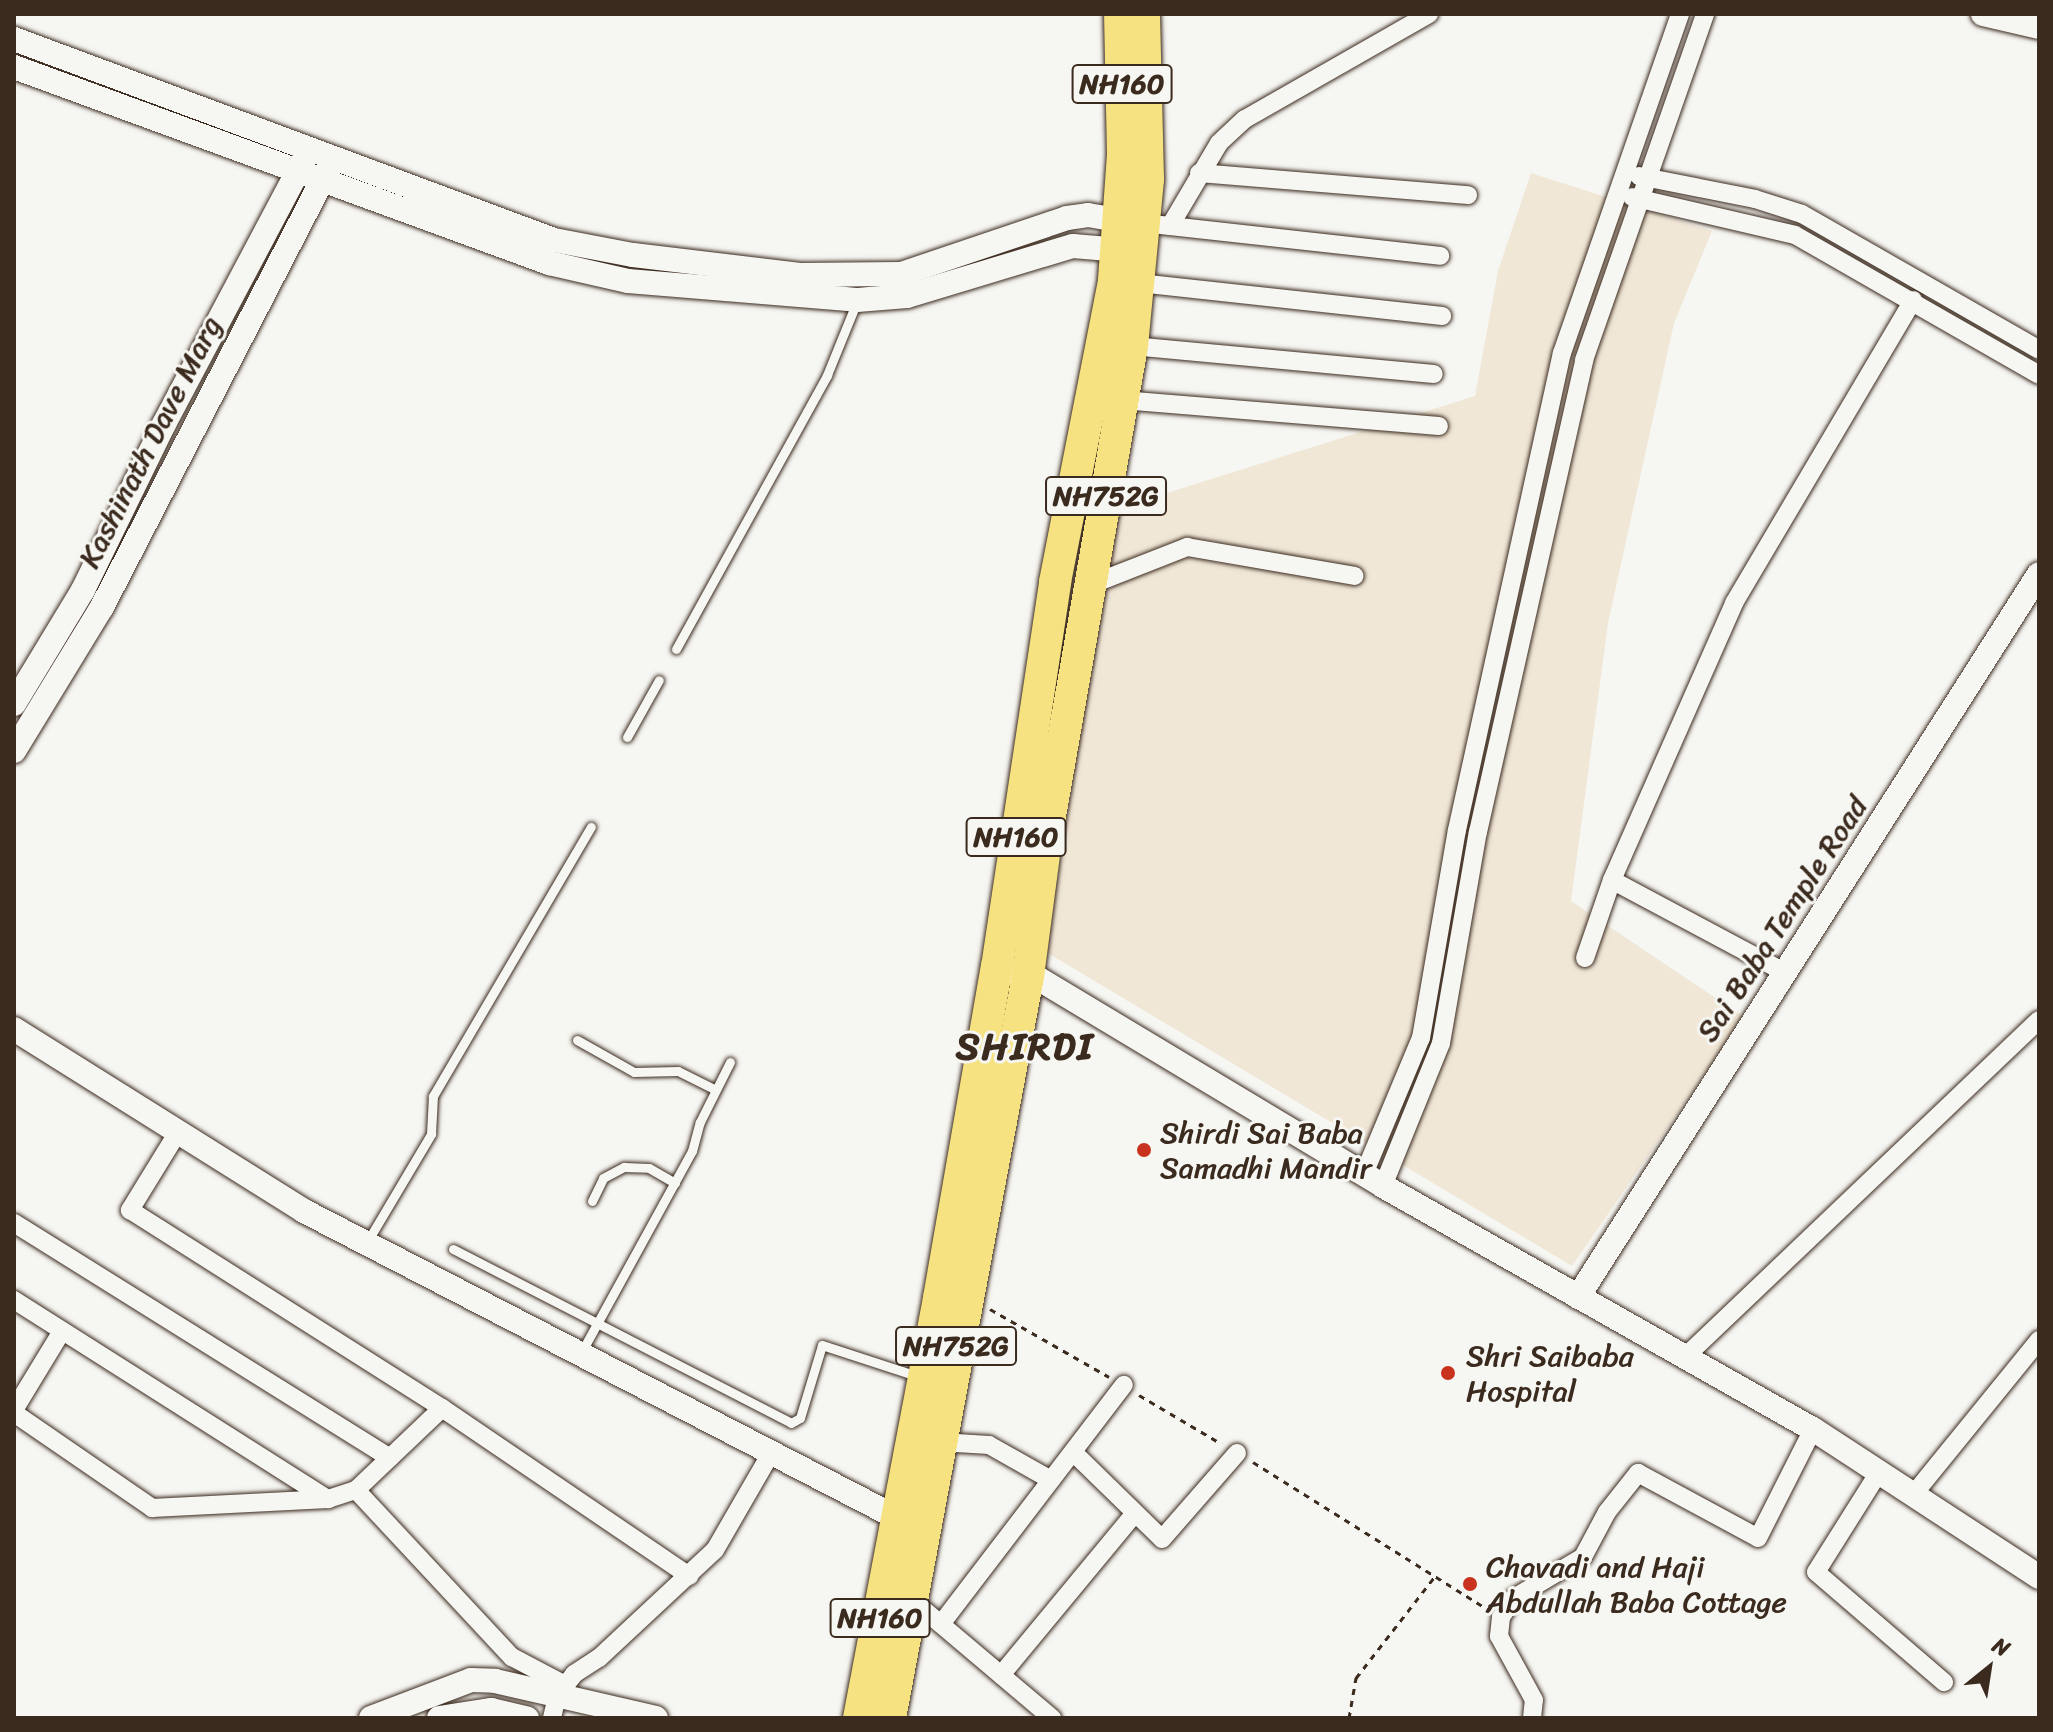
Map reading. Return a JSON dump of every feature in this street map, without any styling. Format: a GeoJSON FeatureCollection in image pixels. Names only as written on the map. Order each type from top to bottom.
{"type":"FeatureCollection","features":[{"type":"Feature","properties":{"kind":"highway","name":"NH160"},"geometry":{"type":"LineString","coordinates":[[859,1718],[911,1525],[924,1379],[997,967],[1055,582],[1140,243],[1120,14]]}},
{"type":"Feature","properties":{"kind":"highway","name":"NH752G"},"geometry":{"type":"LineString","coordinates":[[890,1718],[911,1599],[911,1525],[940,1442],[1028,976],[1132,346],[1140,243],[1144,14]]}},
{"type":"Feature","properties":{"kind":"street"},"geometry":{"type":"LineString","coordinates":[[1140,243],[1245,119],[1429,14]]}},
{"type":"Feature","properties":{"kind":"street"},"geometry":{"type":"LineString","coordinates":[[1374,1180],[1421,1038],[1457,830],[1562,353],[1680,14]]}},
{"type":"Feature","properties":{"kind":"street"},"geometry":{"type":"LineString","coordinates":[[1374,1180],[1441,1043],[1478,832],[1584,360],[1643,199],[1705,14]]}},
{"type":"Feature","properties":{"kind":"street"},"geometry":{"type":"LineString","coordinates":[[1983,14],[2039,27]]}},
{"type":"Feature","properties":{"kind":"street"},"geometry":{"type":"LineString","coordinates":[[14,39],[554,240],[907,296],[1073,246],[1140,243],[1440,256]]}},
{"type":"Feature","properties":{"kind":"street"},"geometry":{"type":"LineString","coordinates":[[14,67],[549,263],[628,281],[859,288]]}},
{"type":"Feature","properties":{"kind":"street","name":"Kashinath Dave Marg"},"geometry":{"type":"LineString","coordinates":[[14,704],[83,590],[164,424],[300,172],[308,148]]}},
{"type":"Feature","properties":{"kind":"street","name":"Kashinath Dave Marg"},"geometry":{"type":"LineString","coordinates":[[14,751],[102,607],[187,433],[324,181],[332,157]]}},
{"type":"Feature","properties":{"kind":"street"},"geometry":{"type":"LineString","coordinates":[[1199,173],[1468,195]]}},
{"type":"Feature","properties":{"kind":"street"},"geometry":{"type":"LineString","coordinates":[[1625,173],[1755,199],[1802,214],[2039,350]]}},
{"type":"Feature","properties":{"kind":"street"},"geometry":{"type":"LineString","coordinates":[[1617,195],[1795,235],[2039,375]]}},
{"type":"Feature","properties":{"kind":"street"},"geometry":{"type":"LineString","coordinates":[[1140,243],[1442,316]]}},
{"type":"Feature","properties":{"kind":"street"},"geometry":{"type":"LineString","coordinates":[[1585,958],[1612,880],[1734,603],[1913,300]]}},
{"type":"Feature","properties":{"kind":"street"},"geometry":{"type":"LineString","coordinates":[[1132,346],[1434,374]]}},
{"type":"Feature","properties":{"kind":"street"},"geometry":{"type":"LineString","coordinates":[[1122,400],[1439,426]]}},
{"type":"Feature","properties":{"kind":"street"},"geometry":{"type":"LineString","coordinates":[[1055,582],[1090,588],[1187,547],[1355,576]]}},
{"type":"Feature","properties":{"kind":"street","name":"Sai Baba Temple Road"},"geometry":{"type":"LineString","coordinates":[[1578,1297],[2039,574]]}},
{"type":"Feature","properties":{"kind":"street"},"geometry":{"type":"LineString","coordinates":[[1612,880],[1786,973]]}},
{"type":"Feature","properties":{"kind":"street"},"geometry":{"type":"LineString","coordinates":[[997,967],[1028,976],[1374,1180],[1813,1429],[2039,1577]]}},
{"type":"Feature","properties":{"kind":"street"},"geometry":{"type":"LineString","coordinates":[[1686,1356],[2039,1020]]}},
{"type":"Feature","properties":{"kind":"street"},"geometry":{"type":"LineString","coordinates":[[14,1029],[178,1132],[366,1243],[911,1525]]}},
{"type":"Feature","properties":{"kind":"street"},"geometry":{"type":"LineString","coordinates":[[178,1132],[130,1210],[442,1408],[689,1576]]}},
{"type":"Feature","properties":{"kind":"street"},"geometry":{"type":"LineString","coordinates":[[14,1223],[390,1458]]}},
{"type":"Feature","properties":{"kind":"street"},"geometry":{"type":"LineString","coordinates":[[14,1300],[328,1499]]}},
{"type":"Feature","properties":{"kind":"street"},"geometry":{"type":"LineString","coordinates":[[62,1331],[14,1411],[152,1508],[328,1499],[356,1490],[442,1408]]}},
{"type":"Feature","properties":{"kind":"street"},"geometry":{"type":"LineString","coordinates":[[1913,1495],[2039,1340]]}},
{"type":"Feature","properties":{"kind":"street"},"geometry":{"type":"LineString","coordinates":[[941,1624],[1124,1385]]}},
{"type":"Feature","properties":{"kind":"street"},"geometry":{"type":"LineString","coordinates":[[1532,1718],[1534,1700],[1499,1636],[1501,1617],[1514,1598],[1583,1557],[1607,1512],[1638,1473],[1758,1538],[1813,1429]]}},
{"type":"Feature","properties":{"kind":"street"},"geometry":{"type":"LineString","coordinates":[[940,1442],[989,1445],[1051,1480]]}},
{"type":"Feature","properties":{"kind":"street"},"geometry":{"type":"LineString","coordinates":[[1073,1452],[1162,1539],[1237,1453]]}},
{"type":"Feature","properties":{"kind":"street"},"geometry":{"type":"LineString","coordinates":[[558,1700],[715,1550],[771,1453]]}},
{"type":"Feature","properties":{"kind":"street"},"geometry":{"type":"LineString","coordinates":[[1879,1472],[1816,1572],[1944,1682]]}},
{"type":"Feature","properties":{"kind":"street"},"geometry":{"type":"LineString","coordinates":[[356,1490],[512,1657],[558,1700]]}},
{"type":"Feature","properties":{"kind":"street"},"geometry":{"type":"LineString","coordinates":[[1001,1675],[1135,1513]]}},
{"type":"Feature","properties":{"kind":"street"},"geometry":{"type":"LineString","coordinates":[[911,1599],[1052,1718]]}},
{"type":"Feature","properties":{"kind":"street"},"geometry":{"type":"LineString","coordinates":[[371,1718],[471,1680],[656,1718]]}},
{"type":"Feature","properties":{"kind":"street"},"geometry":{"type":"LineString","coordinates":[[439,1718],[491,1710],[527,1718]]}},
{"type":"Feature","properties":{"kind":"lane"},"geometry":{"type":"LineString","coordinates":[[676,649],[827,375],[859,288]]}},
{"type":"Feature","properties":{"kind":"lane"},"geometry":{"type":"LineString","coordinates":[[627,737],[659,680]]}},
{"type":"Feature","properties":{"kind":"lane"},"geometry":{"type":"LineString","coordinates":[[366,1243],[431,1134],[433,1096],[591,827]]}},
{"type":"Feature","properties":{"kind":"lane"},"geometry":{"type":"LineString","coordinates":[[577,1040],[634,1072],[678,1071],[716,1090]]}},
{"type":"Feature","properties":{"kind":"lane"},"geometry":{"type":"LineString","coordinates":[[580,1354],[675,1183],[730,1062]]}},
{"type":"Feature","properties":{"kind":"lane"},"geometry":{"type":"LineString","coordinates":[[592,1201],[603,1178],[624,1167],[649,1168],[675,1183]]}},
{"type":"Feature","properties":{"kind":"lane"},"geometry":{"type":"LineString","coordinates":[[453,1249],[791,1423],[800,1418],[822,1345],[924,1379]]}},
{"type":"Feature","properties":{"kind":"path"},"geometry":{"type":"LineString","coordinates":[[1349,1718],[1356,1678],[1435,1576]]}},
{"type":"Feature","properties":{"kind":"shaded area"},"geometry":{"type":"Polygon","coordinates":[[[1531,173],[1712,231],[1674,323],[1608,623],[1571,901],[1744,1017],[1572,1266],[1046,952],[1116,509],[1475,396],[1498,271],[1531,173]]]}},
{"type":"Feature","properties":{"kind":"place","name":"Shirdi Sai Baba Samadhi Mandir"},"geometry":{"type":"Point","coordinates":[1144,1150]}},
{"type":"Feature","properties":{"kind":"place","name":"Shri Saibaba Hospital"},"geometry":{"type":"Point","coordinates":[1448,1373]}},
{"type":"Feature","properties":{"kind":"place","name":"Chavadi and Haji Abdullah Baba Cottage"},"geometry":{"type":"Point","coordinates":[1470,1584]}},
{"type":"Feature","properties":{"kind":"district","name":"SHIRDI"},"geometry":{"type":"Point","coordinates":[1025,1047]}}]}
